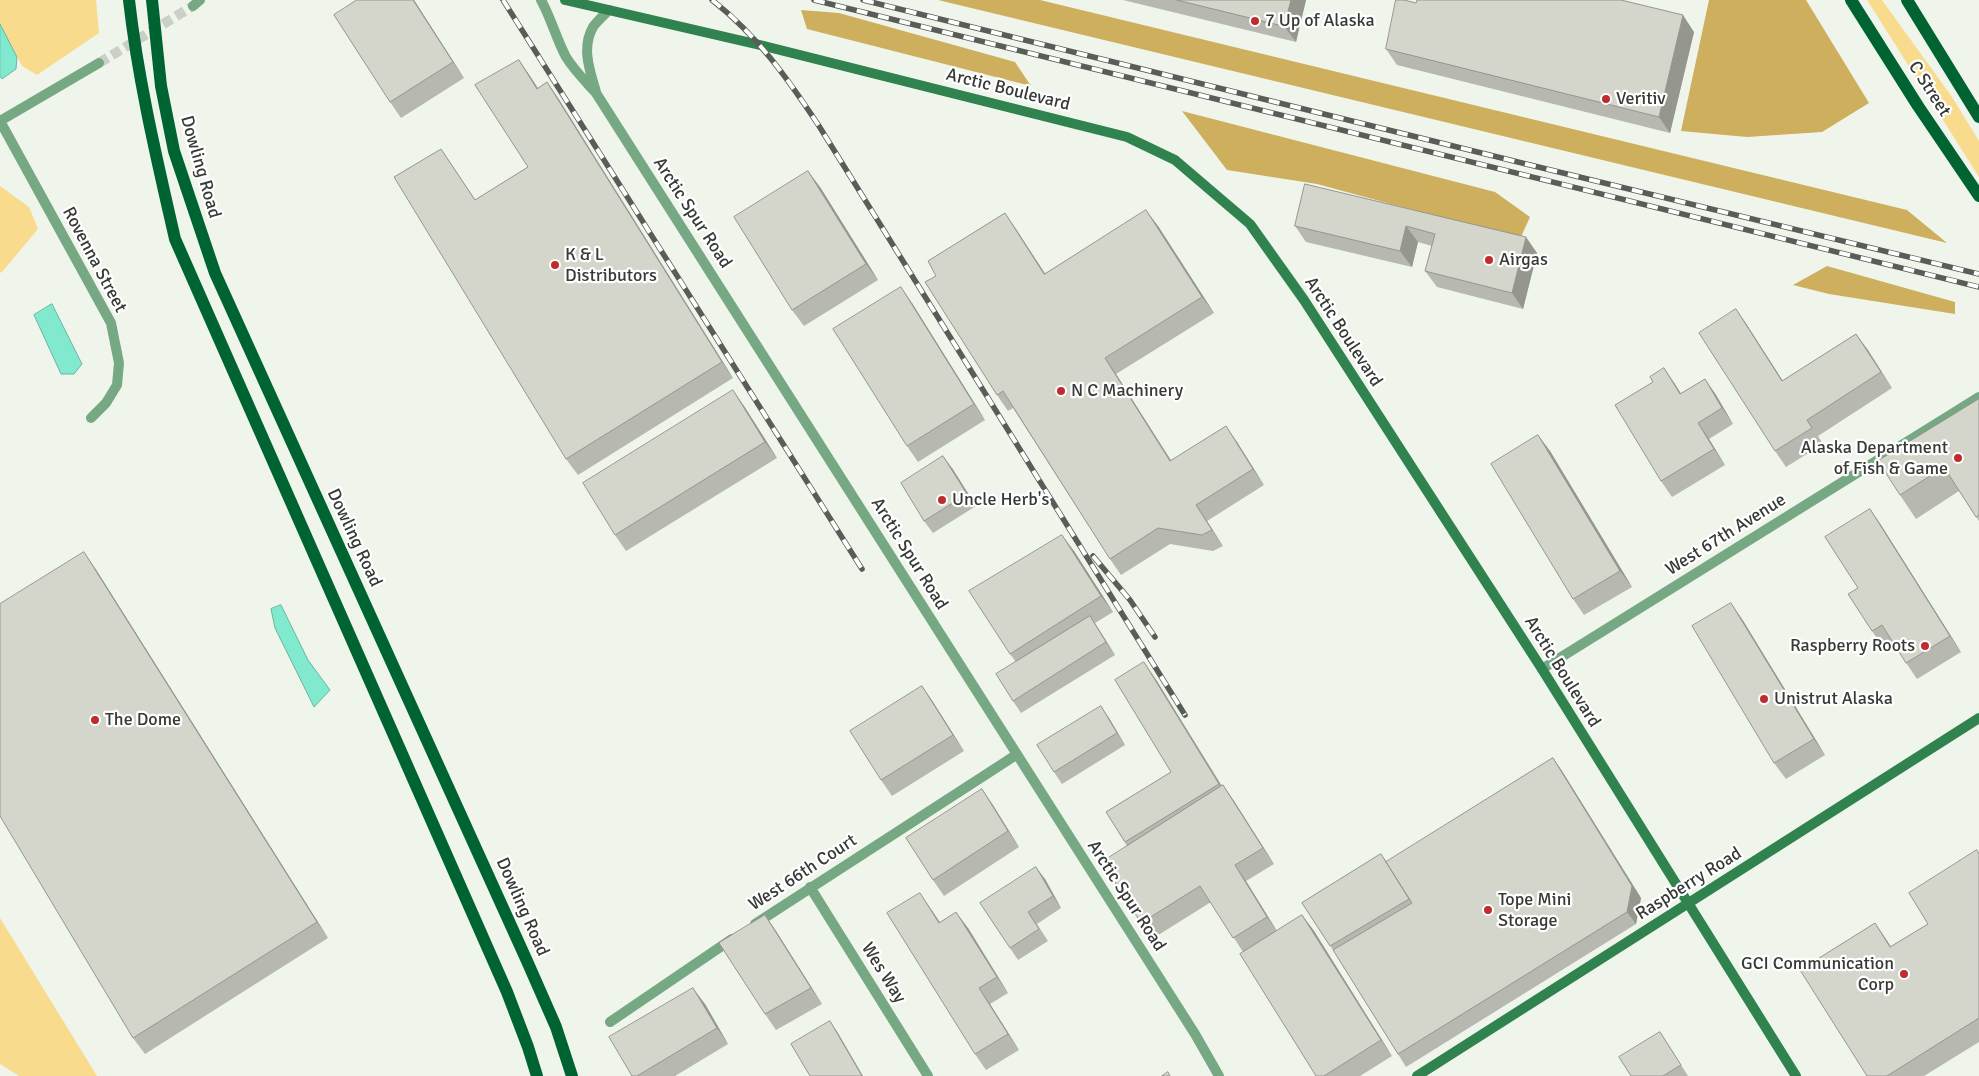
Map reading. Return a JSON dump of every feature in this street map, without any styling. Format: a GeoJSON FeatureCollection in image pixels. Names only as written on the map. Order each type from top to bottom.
{"type":"FeatureCollection","features":[{"type":"Feature","properties":{"kind":"main road","name":"Dowling Road"},"geometry":{"type":"LineString","coordinates":[[129,0],[133,33],[158,163],[175,239],[507,992],[537,1076]]}},
{"type":"Feature","properties":{"kind":"main road","name":"Dowling Road"},"geometry":{"type":"LineString","coordinates":[[152,0],[161,86],[174,151],[215,273],[528,961],[556,1027],[572,1076]]}},
{"type":"Feature","properties":{"kind":"main road","name":"Arctic Boulevard"},"geometry":{"type":"LineString","coordinates":[[565,0],[770,47],[1127,137],[1175,160],[1250,224],[1304,300],[1542,669],[1796,1076]]}},
{"type":"Feature","properties":{"kind":"main road","name":"C Street"},"geometry":{"type":"LineString","coordinates":[[1851,0],[1918,106],[1979,196]]}},
{"type":"Feature","properties":{"kind":"main road","name":"C Street"},"geometry":{"type":"LineString","coordinates":[[1907,0],[1979,117]]}},
{"type":"Feature","properties":{"kind":"main road","name":"Raspberry Road"},"geometry":{"type":"LineString","coordinates":[[1417,1076],[1979,718]]}},
{"type":"Feature","properties":{"kind":"street","name":"Arctic Spur Road"},"geometry":{"type":"LineString","coordinates":[[541,0],[551,18],[566,57],[596,93],[1219,1076]]}},
{"type":"Feature","properties":{"kind":"street","name":"Arctic Spur Road"},"geometry":{"type":"LineString","coordinates":[[596,93],[586,60],[587,42],[593,27],[609,10]]}},
{"type":"Feature","properties":{"kind":"street"},"geometry":{"type":"LineString","coordinates":[[0,121],[98,63]]}},
{"type":"Feature","properties":{"kind":"street","name":"Rovenna Street"},"geometry":{"type":"LineString","coordinates":[[0,121],[111,323],[118,362],[117,385],[106,403],[91,418]]}},
{"type":"Feature","properties":{"kind":"street","name":"West 67th Avenue"},"geometry":{"type":"LineString","coordinates":[[1542,669],[1979,397]]}},
{"type":"Feature","properties":{"kind":"street","name":"West 66th Court"},"geometry":{"type":"LineString","coordinates":[[610,1022],[810,887],[1016,754]]}},
{"type":"Feature","properties":{"kind":"street","name":"Wes Way"},"geometry":{"type":"LineString","coordinates":[[810,887],[928,1076]]}},
{"type":"Feature","properties":{"kind":"shaded area"},"geometry":{"type":"Polygon","coordinates":[[[0,0],[96,0],[99,33],[37,75],[22,66],[0,24],[0,0]]]}},
{"type":"Feature","properties":{"kind":"shaded area"},"geometry":{"type":"Polygon","coordinates":[[[938,0],[1040,0],[1907,210],[1947,243],[938,0]]]}},
{"type":"Feature","properties":{"kind":"shaded area"},"geometry":{"type":"Polygon","coordinates":[[[1709,0],[1806,0],[1869,103],[1822,132],[1747,137],[1681,131],[1709,0]]]}},
{"type":"Feature","properties":{"kind":"shaded area"},"geometry":{"type":"Polygon","coordinates":[[[1867,0],[1882,0],[1952,97],[1979,141],[1979,177],[1867,0]]]}},
{"type":"Feature","properties":{"kind":"shaded area"},"geometry":{"type":"Polygon","coordinates":[[[801,10],[839,13],[1015,62],[1031,86],[807,29],[801,10]]]}},
{"type":"Feature","properties":{"kind":"shaded area"},"geometry":{"type":"Polygon","coordinates":[[[0,24],[17,57],[16,69],[2,79],[0,76],[0,24]]]}},
{"type":"Feature","properties":{"kind":"shaded area"},"geometry":{"type":"Polygon","coordinates":[[[1182,111],[1495,192],[1530,217],[1520,239],[1317,184],[1227,170],[1182,111]]]}},
{"type":"Feature","properties":{"kind":"shaded area"},"geometry":{"type":"Polygon","coordinates":[[[0,186],[29,207],[38,229],[0,273],[0,186]]]}},
{"type":"Feature","properties":{"kind":"shaded area"},"geometry":{"type":"Polygon","coordinates":[[[1827,266],[1955,302],[1955,314],[1829,294],[1793,285],[1827,266]]]}},
{"type":"Feature","properties":{"kind":"shaded area"},"geometry":{"type":"Polygon","coordinates":[[[52,304],[82,364],[74,374],[61,374],[34,315],[52,304]]]}},
{"type":"Feature","properties":{"kind":"shaded area"},"geometry":{"type":"Polygon","coordinates":[[[281,605],[308,660],[330,690],[314,707],[275,628],[271,609],[281,605]]]}},
{"type":"Feature","properties":{"kind":"shaded area"},"geometry":{"type":"Polygon","coordinates":[[[0,918],[97,1076],[19,1076],[0,1064],[0,918]]]}},
{"type":"Feature","properties":{"kind":"building"},"geometry":{"type":"Polygon","coordinates":[[[357,0],[413,0],[453,62],[390,102],[334,15],[357,0]]]}},
{"type":"Feature","properties":{"kind":"building"},"geometry":{"type":"Polygon","coordinates":[[[1177,0],[1291,0],[1284,26],[1177,0]]]}},
{"type":"Feature","properties":{"kind":"building","name":"Veritiv"},"geometry":{"type":"Polygon","coordinates":[[[1396,0],[1416,3],[1417,0],[1621,0],[1683,15],[1659,117],[1386,49],[1396,0]]]}},
{"type":"Feature","properties":{"kind":"building","name":"K & L Distributors"},"geometry":{"type":"Polygon","coordinates":[[[519,60],[537,89],[547,82],[722,362],[566,459],[394,177],[441,149],[475,200],[528,167],[475,85],[519,60]]]}},
{"type":"Feature","properties":{"kind":"building"},"geometry":{"type":"Polygon","coordinates":[[[808,171],[866,264],[792,310],[734,217],[808,171]]]}},
{"type":"Feature","properties":{"kind":"building","name":"Airgas"},"geometry":{"type":"Polygon","coordinates":[[[1305,184],[1526,237],[1512,293],[1425,271],[1435,234],[1406,226],[1400,251],[1295,226],[1305,184]]]}},
{"type":"Feature","properties":{"kind":"building","name":"N C Machinery"},"geometry":{"type":"Polygon","coordinates":[[[1146,210],[1202,297],[1105,358],[1170,461],[1226,426],[1253,469],[1196,505],[1212,530],[1202,535],[1158,528],[1110,559],[1003,391],[997,395],[925,282],[936,276],[928,261],[1005,213],[1044,274],[1146,210]]]}},
{"type":"Feature","properties":{"kind":"building"},"geometry":{"type":"Polygon","coordinates":[[[901,287],[974,404],[907,446],[833,329],[901,287]]]}},
{"type":"Feature","properties":{"kind":"building"},"geometry":{"type":"Polygon","coordinates":[[[1736,309],[1782,381],[1856,334],[1881,372],[1807,420],[1812,428],[1775,451],[1699,333],[1736,309]]]}},
{"type":"Feature","properties":{"kind":"building"},"geometry":{"type":"Polygon","coordinates":[[[1664,368],[1680,394],[1705,379],[1722,408],[1698,423],[1714,449],[1661,481],[1615,405],[1653,382],[1650,377],[1664,368]]]}},
{"type":"Feature","properties":{"kind":"building"},"geometry":{"type":"Polygon","coordinates":[[[733,390],[765,442],[615,535],[583,483],[733,390]]]}},
{"type":"Feature","properties":{"kind":"building"},"geometry":{"type":"Polygon","coordinates":[[[1979,399],[1979,515],[1976,517],[1944,467],[1900,495],[1878,461],[1979,399]]]}},
{"type":"Feature","properties":{"kind":"building"},"geometry":{"type":"Polygon","coordinates":[[[1538,435],[1620,571],[1573,599],[1491,464],[1538,435]]]}},
{"type":"Feature","properties":{"kind":"building","name":"Uncle Herb's"},"geometry":{"type":"Polygon","coordinates":[[[943,456],[967,494],[924,521],[901,483],[943,456]]]}},
{"type":"Feature","properties":{"kind":"building"},"geometry":{"type":"Polygon","coordinates":[[[1870,509],[1950,636],[1906,663],[1882,625],[1872,631],[1848,594],[1858,588],[1825,537],[1870,509]]]}},
{"type":"Feature","properties":{"kind":"building"},"geometry":{"type":"Polygon","coordinates":[[[1062,535],[1101,596],[1010,654],[969,591],[1062,535]]]}},
{"type":"Feature","properties":{"kind":"building","name":"The Dome"},"geometry":{"type":"Polygon","coordinates":[[[84,552],[317,922],[133,1038],[0,816],[0,604],[84,552]]]}},
{"type":"Feature","properties":{"kind":"building","name":"Unistrut Alaska"},"geometry":{"type":"Polygon","coordinates":[[[1731,603],[1814,739],[1774,763],[1692,626],[1731,603]]]}},
{"type":"Feature","properties":{"kind":"building"},"geometry":{"type":"Polygon","coordinates":[[[1090,616],[1106,642],[1013,701],[996,674],[1090,616]]]}},
{"type":"Feature","properties":{"kind":"building"},"geometry":{"type":"Polygon","coordinates":[[[1144,662],[1219,784],[1125,842],[1106,812],[1171,772],[1115,680],[1144,662]]]}},
{"type":"Feature","properties":{"kind":"building"},"geometry":{"type":"Polygon","coordinates":[[[922,686],[953,735],[881,780],[850,731],[922,686]]]}},
{"type":"Feature","properties":{"kind":"building"},"geometry":{"type":"Polygon","coordinates":[[[1101,706],[1117,733],[1054,772],[1037,745],[1101,706]]]}},
{"type":"Feature","properties":{"kind":"building","name":"Tope Mini Storage"},"geometry":{"type":"Polygon","coordinates":[[[1553,758],[1632,886],[1627,912],[1398,1054],[1333,950],[1412,903],[1386,862],[1553,758]]]}},
{"type":"Feature","properties":{"kind":"building"},"geometry":{"type":"Polygon","coordinates":[[[1223,785],[1263,848],[1235,865],[1267,917],[1233,938],[1200,886],[1141,923],[1102,862],[1223,785]]]}},
{"type":"Feature","properties":{"kind":"building"},"geometry":{"type":"Polygon","coordinates":[[[982,789],[1008,831],[933,880],[906,838],[982,789]]]}},
{"type":"Feature","properties":{"kind":"building","name":"GCI Communication Corp"},"geometry":{"type":"Polygon","coordinates":[[[1977,850],[1979,854],[1979,1018],[1887,1076],[1867,1076],[1800,970],[1875,923],[1890,947],[1928,924],[1909,893],[1977,850]]]}},
{"type":"Feature","properties":{"kind":"building"},"geometry":{"type":"Polygon","coordinates":[[[1381,854],[1409,899],[1330,946],[1302,903],[1381,854]]]}},
{"type":"Feature","properties":{"kind":"building"},"geometry":{"type":"Polygon","coordinates":[[[1036,867],[1053,896],[1028,912],[1039,929],[1010,948],[980,903],[1036,867]]]}},
{"type":"Feature","properties":{"kind":"building"},"geometry":{"type":"Polygon","coordinates":[[[920,893],[939,923],[956,912],[997,977],[979,988],[1008,1034],[975,1054],[887,913],[920,893]]]}},
{"type":"Feature","properties":{"kind":"building"},"geometry":{"type":"Polygon","coordinates":[[[765,915],[811,988],[765,1014],[719,943],[765,915]]]}},
{"type":"Feature","properties":{"kind":"building"},"geometry":{"type":"Polygon","coordinates":[[[1302,915],[1381,1040],[1324,1076],[1316,1076],[1240,954],[1302,915]]]}},
{"type":"Feature","properties":{"kind":"building"},"geometry":{"type":"Polygon","coordinates":[[[693,988],[717,1028],[637,1076],[632,1076],[609,1037],[693,988]]]}},
{"type":"Feature","properties":{"kind":"building"},"geometry":{"type":"Polygon","coordinates":[[[830,1021],[862,1076],[810,1076],[791,1044],[830,1021]]]}},
{"type":"Feature","properties":{"kind":"building"},"geometry":{"type":"Polygon","coordinates":[[[1660,1032],[1681,1065],[1663,1076],[1631,1076],[1619,1057],[1660,1032]]]}},
{"type":"Feature","properties":{"kind":"building"},"geometry":{"type":"Polygon","coordinates":[[[1168,1072],[1170,1076],[1162,1076],[1168,1072]]]}},
{"type":"Feature","properties":{"kind":"tunnel"},"geometry":{"type":"LineString","coordinates":[[99,63],[193,6]]}},
{"type":"Feature","properties":{"kind":"railway"},"geometry":{"type":"LineString","coordinates":[[503,0],[862,569]]}},
{"type":"Feature","properties":{"kind":"railway"},"geometry":{"type":"LineString","coordinates":[[712,0],[757,43],[796,91],[1185,715]]}},
{"type":"Feature","properties":{"kind":"railway"},"geometry":{"type":"LineString","coordinates":[[814,0],[1979,287]]}},
{"type":"Feature","properties":{"kind":"railway"},"geometry":{"type":"LineString","coordinates":[[863,0],[1979,274]]}},
{"type":"Feature","properties":{"kind":"railway"},"geometry":{"type":"LineString","coordinates":[[1093,556],[1130,600],[1155,637]]}},
{"type":"Feature","properties":{"kind":"place","name":"7 Up of Alaska"},"geometry":{"type":"Point","coordinates":[1255,21]}},
{"type":"Feature","properties":{"kind":"place","name":"Veritiv"},"geometry":{"type":"Point","coordinates":[1606,99]}},
{"type":"Feature","properties":{"kind":"place","name":"Airgas"},"geometry":{"type":"Point","coordinates":[1489,260]}},
{"type":"Feature","properties":{"kind":"place","name":"K & L Distributors"},"geometry":{"type":"Point","coordinates":[555,265]}},
{"type":"Feature","properties":{"kind":"place","name":"N C Machinery"},"geometry":{"type":"Point","coordinates":[1061,391]}},
{"type":"Feature","properties":{"kind":"place","name":"Alaska Department of Fish & Game"},"geometry":{"type":"Point","coordinates":[1958,458]}},
{"type":"Feature","properties":{"kind":"place","name":"Uncle Herb's"},"geometry":{"type":"Point","coordinates":[942,500]}},
{"type":"Feature","properties":{"kind":"place","name":"Raspberry Roots"},"geometry":{"type":"Point","coordinates":[1925,646]}},
{"type":"Feature","properties":{"kind":"place","name":"Unistrut Alaska"},"geometry":{"type":"Point","coordinates":[1764,699]}},
{"type":"Feature","properties":{"kind":"place","name":"The Dome"},"geometry":{"type":"Point","coordinates":[95,720]}},
{"type":"Feature","properties":{"kind":"place","name":"Tope Mini Storage"},"geometry":{"type":"Point","coordinates":[1488,910]}},
{"type":"Feature","properties":{"kind":"place","name":"GCI Communication Corp"},"geometry":{"type":"Point","coordinates":[1904,974]}}]}
